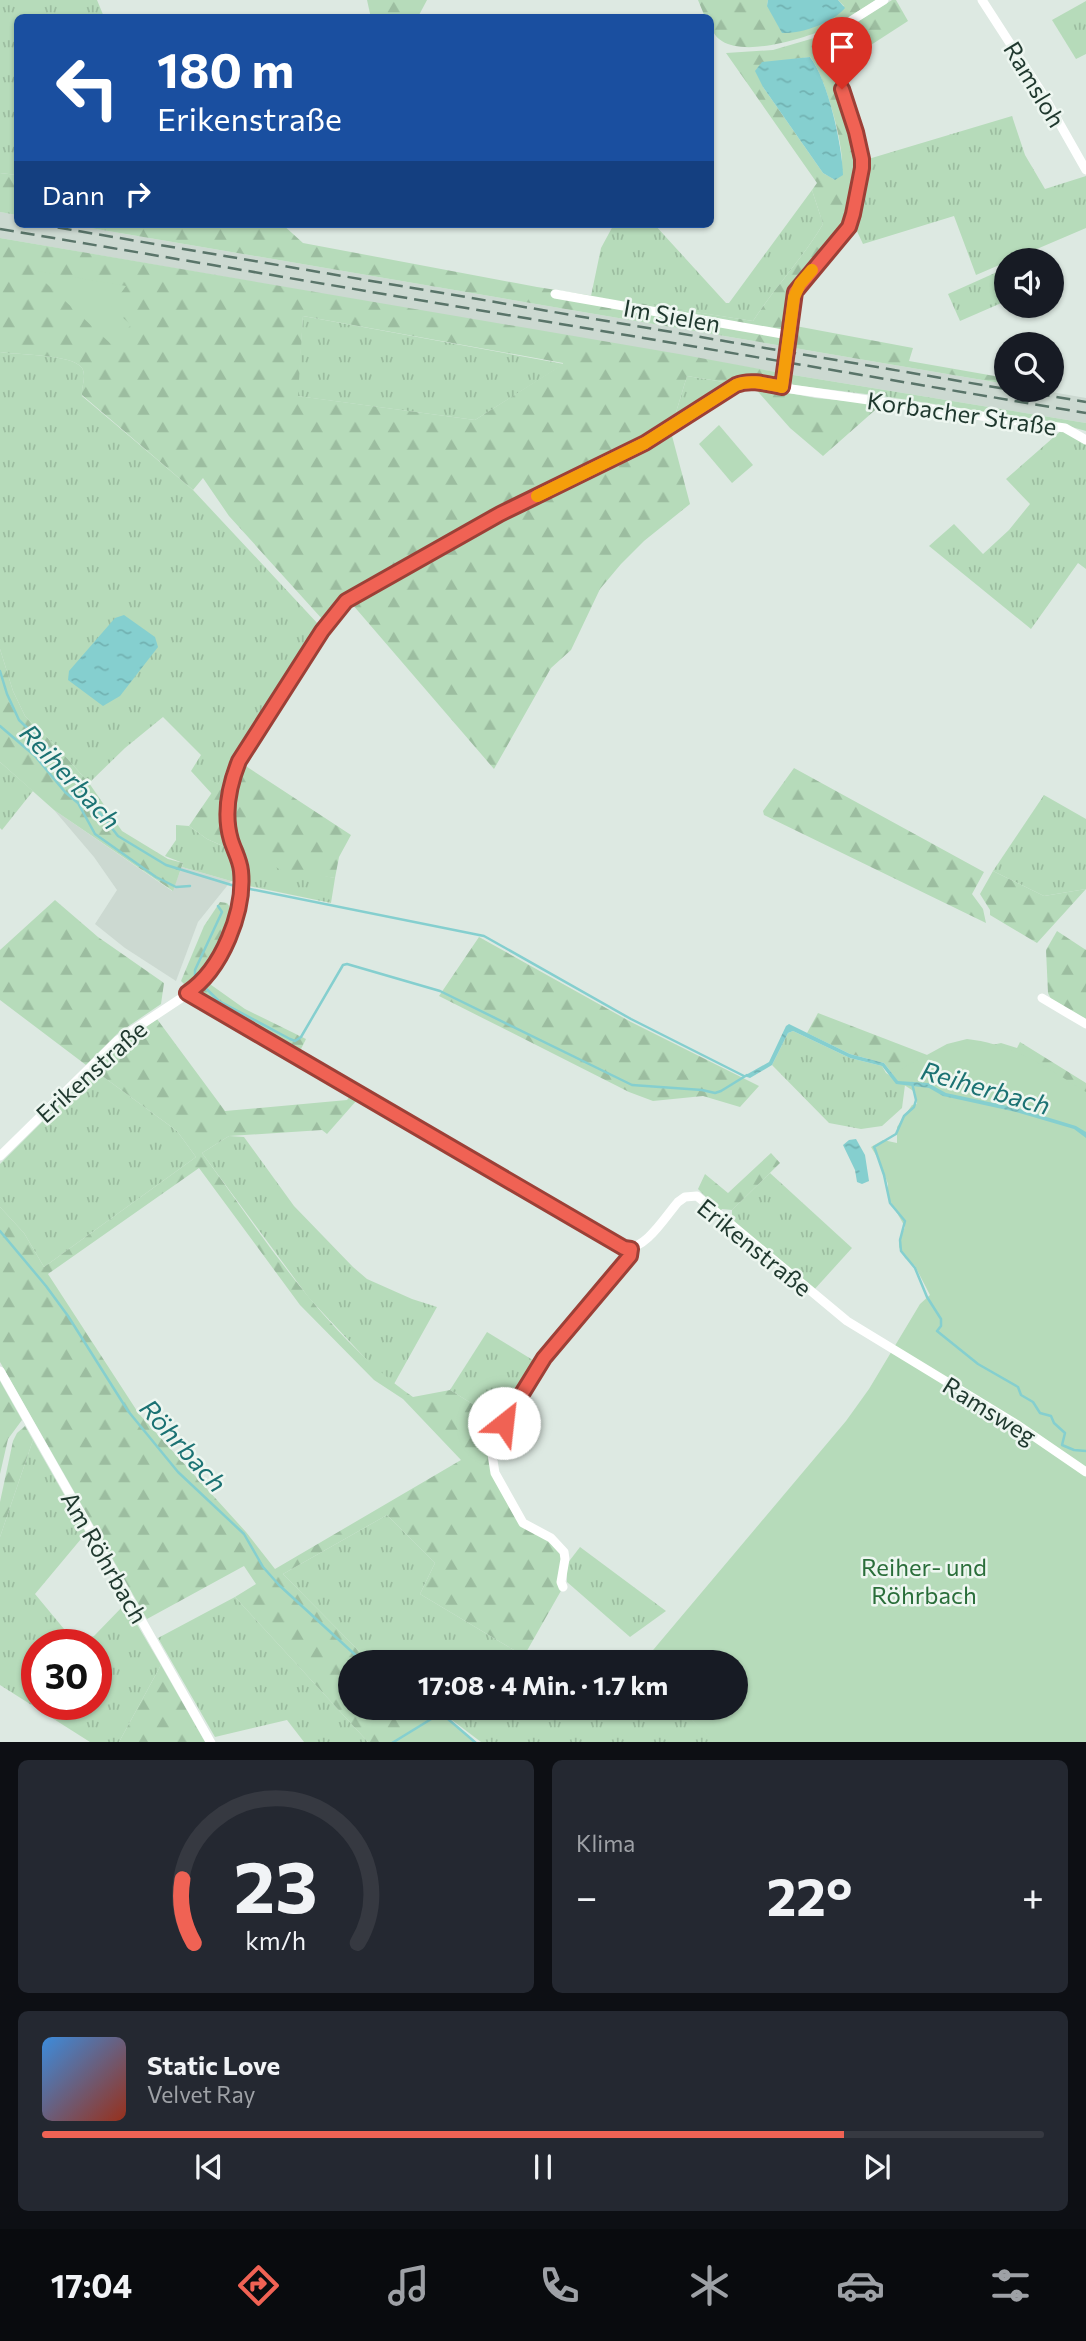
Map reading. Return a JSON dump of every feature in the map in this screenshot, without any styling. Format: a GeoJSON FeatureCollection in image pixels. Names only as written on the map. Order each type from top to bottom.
{"type":"FeatureCollection","features":[{"type":"Feature","properties":{"kind":"street"},"geometry":{"type":"LineString","coordinates":[[782,387],[795,292],[849,227],[862,168],[856,132],[827,36],[884,0]]}},
{"type":"Feature","properties":{"kind":"street","name":"Ramsloh"},"geometry":{"type":"LineString","coordinates":[[982,0],[1044,96],[1086,170]]}},
{"type":"Feature","properties":{"kind":"street","name":"Im Sielen"},"geometry":{"type":"LineString","coordinates":[[555,294],[789,335]]}},
{"type":"Feature","properties":{"kind":"street","name":"Korbacher Straße"},"geometry":{"type":"LineString","coordinates":[[346,601],[500,514],[645,443],[742,382],[1065,428],[1086,440]]}},
{"type":"Feature","properties":{"kind":"street","name":"Erikenstraße"},"geometry":{"type":"LineString","coordinates":[[0,1156],[118,1040],[191,991],[204,978],[229,937],[238,915],[241,870],[228,826],[231,782],[239,761],[322,631],[346,601]]}},
{"type":"Feature","properties":{"kind":"street"},"geometry":{"type":"LineString","coordinates":[[191,991],[613,1241],[631,1249],[630,1256],[544,1358],[519,1395],[491,1448],[495,1473],[523,1523],[551,1538],[564,1552],[561,1582],[563,1587]]}},
{"type":"Feature","properties":{"kind":"street"},"geometry":{"type":"LineString","coordinates":[[1042,998],[1086,1024]]}},
{"type":"Feature","properties":{"kind":"street","name":"Erikenstraße"},"geometry":{"type":"LineString","coordinates":[[631,1249],[641,1245],[678,1202],[685,1197],[697,1196],[829,1307],[893,1350]]}},
{"type":"Feature","properties":{"kind":"street","name":"Ramsweg"},"geometry":{"type":"LineString","coordinates":[[893,1350],[1016,1424],[1086,1472]]}},
{"type":"Feature","properties":{"kind":"street","name":"Am Röhrbach"},"geometry":{"type":"LineString","coordinates":[[0,1371],[212,1742]]}},
{"type":"Feature","properties":{"kind":"shaded area"},"geometry":{"type":"Polygon","coordinates":[[[0,212],[14,214],[14,228],[90,228],[994,382],[994,402],[1064,402],[1064,394],[1086,398],[1086,423],[0,238],[0,212]]]}},
{"type":"Feature","properties":{"kind":"shaded area"},"geometry":{"type":"Polygon","coordinates":[[[54,810],[172,891],[182,867],[231,881],[198,922],[176,981],[125,948],[95,924],[117,890],[94,857],[54,810]]]}},
{"type":"Feature","properties":{"kind":"green space"},"geometry":{"type":"Polygon","coordinates":[[[0,0],[97,0],[103,14],[14,14],[14,175],[0,173],[0,0]]]}},
{"type":"Feature","properties":{"kind":"green space"},"geometry":{"type":"Polygon","coordinates":[[[367,0],[427,0],[420,14],[370,14],[367,0]]]}},
{"type":"Feature","properties":{"kind":"green space"},"geometry":{"type":"Polygon","coordinates":[[[698,0],[768,0],[767,6],[844,6],[838,0],[876,0],[841,22],[815,33],[759,47],[741,47],[725,43],[714,34],[714,14],[704,14],[698,0]]]}},
{"type":"Feature","properties":{"kind":"green space"},"geometry":{"type":"Polygon","coordinates":[[[896,0],[908,21],[840,65],[833,37],[896,0]]]}},
{"type":"Feature","properties":{"kind":"green space"},"geometry":{"type":"Polygon","coordinates":[[[1086,1],[1086,54],[1076,59],[1052,20],[1086,1]]]}},
{"type":"Feature","properties":{"kind":"green space"},"geometry":{"type":"Polygon","coordinates":[[[821,36],[847,111],[856,147],[858,168],[846,225],[801,277],[789,297],[785,324],[913,348],[909,361],[994,376],[994,382],[90,228],[286,228],[303,243],[537,287],[753,321],[823,224],[812,190],[817,183],[726,53],[773,50],[821,36]],[[810,57],[788,60],[763,87],[823,173],[835,180],[842,159],[831,105],[821,76],[810,57]]]}},
{"type":"Feature","properties":{"kind":"green space"},"geometry":{"type":"Polygon","coordinates":[[[1012,116],[1025,155],[1045,189],[1086,176],[1086,228],[1039,248],[994,248],[994,267],[976,275],[954,216],[863,244],[855,227],[866,174],[865,160],[1012,116]]]}},
{"type":"Feature","properties":{"kind":"green space"},"geometry":{"type":"Polygon","coordinates":[[[0,173],[14,175],[14,214],[0,212],[0,173]]]}},
{"type":"Feature","properties":{"kind":"green space"},"geometry":{"type":"Polygon","coordinates":[[[812,190],[823,224],[753,321],[591,296],[601,248],[612,228],[658,228],[726,303],[729,303],[812,190]]]}},
{"type":"Feature","properties":{"kind":"green space"},"geometry":{"type":"Polygon","coordinates":[[[0,238],[781,373],[776,381],[768,382],[737,376],[730,383],[687,376],[674,419],[609,455],[478,520],[343,598],[341,596],[323,620],[229,516],[203,478],[193,490],[82,395],[83,371],[77,363],[57,358],[0,352],[0,238]],[[303,316],[298,396],[475,420],[563,363],[303,316]]]}},
{"type":"Feature","properties":{"kind":"green space"},"geometry":{"type":"Polygon","coordinates":[[[32,270],[126,286],[111,307],[131,325],[112,345],[32,270]]]}},
{"type":"Feature","properties":{"kind":"green space"},"geometry":{"type":"Polygon","coordinates":[[[994,273],[994,306],[960,321],[948,294],[994,273]]]}},
{"type":"Feature","properties":{"kind":"green space"},"geometry":{"type":"Polygon","coordinates":[[[303,316],[564,364],[475,420],[297,396],[303,316]]]}},
{"type":"Feature","properties":{"kind":"green space"},"geometry":{"type":"Polygon","coordinates":[[[0,352],[57,358],[77,363],[84,375],[82,396],[193,490],[319,625],[212,794],[191,771],[201,755],[163,717],[125,748],[89,783],[25,716],[13,691],[0,649],[0,352]]]}},
{"type":"Feature","properties":{"kind":"green space"},"geometry":{"type":"Polygon","coordinates":[[[787,374],[1086,423],[1086,431],[1057,423],[793,385],[787,374]]]}},
{"type":"Feature","properties":{"kind":"green space"},"geometry":{"type":"Polygon","coordinates":[[[687,376],[730,383],[674,419],[687,376]]]}},
{"type":"Feature","properties":{"kind":"green space"},"geometry":{"type":"Polygon","coordinates":[[[753,386],[815,398],[882,404],[823,456],[790,428],[753,386]]]}},
{"type":"Feature","properties":{"kind":"green space"},"geometry":{"type":"Polygon","coordinates":[[[719,425],[753,465],[732,483],[699,444],[719,425]]]}},
{"type":"Feature","properties":{"kind":"green space"},"geometry":{"type":"Polygon","coordinates":[[[1063,429],[1086,444],[1086,569],[1078,563],[1031,629],[929,546],[954,524],[983,554],[1009,530],[1030,504],[1006,479],[1063,429]]]}},
{"type":"Feature","properties":{"kind":"green space"},"geometry":{"type":"Polygon","coordinates":[[[671,432],[690,504],[644,541],[600,589],[571,650],[551,668],[494,769],[352,604],[481,529],[671,432]]]}},
{"type":"Feature","properties":{"kind":"green space"},"geometry":{"type":"Polygon","coordinates":[[[0,649],[13,691],[25,716],[89,783],[122,831],[168,859],[183,863],[173,891],[54,810],[0,762],[0,649]]]}},
{"type":"Feature","properties":{"kind":"green space"},"geometry":{"type":"Polygon","coordinates":[[[235,759],[351,835],[339,857],[335,878],[281,870],[238,847],[232,850],[207,839],[189,826],[235,759]]]}},
{"type":"Feature","properties":{"kind":"green space"},"geometry":{"type":"Polygon","coordinates":[[[0,762],[33,791],[2,830],[0,828],[0,762]]]}},
{"type":"Feature","properties":{"kind":"green space"},"geometry":{"type":"Polygon","coordinates":[[[794,768],[984,872],[972,894],[983,909],[986,923],[764,815],[763,811],[794,768]]]}},
{"type":"Feature","properties":{"kind":"green space"},"geometry":{"type":"Polygon","coordinates":[[[1044,795],[1086,819],[1086,889],[1044,896],[993,871],[1044,795]]]}},
{"type":"Feature","properties":{"kind":"green space"},"geometry":{"type":"Polygon","coordinates":[[[176,825],[189,826],[207,839],[232,850],[238,871],[238,883],[182,867],[183,863],[165,856],[176,840],[176,825]]]}},
{"type":"Feature","properties":{"kind":"green space"},"geometry":{"type":"Polygon","coordinates":[[[238,847],[315,874],[335,878],[331,903],[244,885],[238,847]]]}},
{"type":"Feature","properties":{"kind":"green space"},"geometry":{"type":"Polygon","coordinates":[[[993,871],[1044,896],[1086,889],[1037,943],[990,915],[990,910],[980,894],[993,871]]]}},
{"type":"Feature","properties":{"kind":"green space"},"geometry":{"type":"Polygon","coordinates":[[[55,900],[98,937],[164,983],[161,1004],[117,1034],[86,1065],[0,1000],[0,950],[55,900]]]}},
{"type":"Feature","properties":{"kind":"green space"},"geometry":{"type":"Polygon","coordinates":[[[220,902],[227,903],[232,910],[225,932],[210,961],[188,988],[181,981],[204,926],[220,902]]]}},
{"type":"Feature","properties":{"kind":"green space"},"geometry":{"type":"Polygon","coordinates":[[[1057,931],[1086,950],[1086,1020],[1051,999],[1048,993],[1046,950],[1057,931]]]}},
{"type":"Feature","properties":{"kind":"green space"},"geometry":{"type":"Polygon","coordinates":[[[479,937],[631,1022],[759,1086],[740,1107],[703,1096],[653,1101],[629,1092],[439,996],[479,937]]]}},
{"type":"Feature","properties":{"kind":"green space"},"geometry":{"type":"Polygon","coordinates":[[[207,982],[245,1009],[306,1039],[299,1053],[217,1006],[198,992],[207,982]]]}},
{"type":"Feature","properties":{"kind":"green space"},"geometry":{"type":"Polygon","coordinates":[[[818,1013],[935,1058],[1001,1043],[1017,1048],[1020,1042],[1086,1083],[1086,1132],[898,1081],[884,1063],[850,1054],[807,1033],[818,1013]]]}},
{"type":"Feature","properties":{"kind":"green space"},"geometry":{"type":"Polygon","coordinates":[[[157,1019],[225,1111],[347,1100],[350,1096],[357,1100],[327,1134],[322,1130],[229,1136],[202,1153],[298,1284],[352,1345],[381,1372],[413,1397],[450,1390],[500,1421],[488,1447],[521,1525],[549,1540],[561,1553],[562,1589],[527,1650],[514,1650],[420,1594],[435,1563],[387,1515],[283,1574],[358,1650],[338,1650],[338,1709],[235,1597],[256,1584],[244,1566],[147,1619],[0,1362],[0,1207],[24,1233],[44,1267],[196,1157],[177,1131],[94,1070],[122,1043],[157,1019]],[[199,1168],[48,1274],[139,1414],[246,1532],[275,1569],[461,1460],[403,1399],[374,1380],[300,1305],[199,1168]]]}},
{"type":"Feature","properties":{"kind":"green space"},"geometry":{"type":"Polygon","coordinates":[[[793,1031],[850,1058],[882,1066],[886,1073],[905,1085],[902,1108],[882,1126],[861,1129],[829,1123],[772,1065],[788,1033],[793,1031]]]}},
{"type":"Feature","properties":{"kind":"green space","name":"Reiher- und Röhrbach"},"geometry":{"type":"Polygon","coordinates":[[[967,1039],[1000,1046],[1044,1066],[1086,1092],[1086,1742],[712,1742],[692,1720],[748,1720],[748,1650],[653,1650],[846,1421],[869,1389],[920,1304],[930,1295],[915,1266],[905,1258],[899,1247],[905,1227],[888,1197],[888,1184],[871,1147],[883,1140],[897,1143],[897,1127],[912,1105],[917,1104],[915,1092],[892,1074],[947,1044],[967,1039]]]}},
{"type":"Feature","properties":{"kind":"green space"},"geometry":{"type":"Polygon","coordinates":[[[94,1070],[177,1131],[196,1157],[44,1267],[24,1233],[0,1207],[0,1164],[94,1070]]]}},
{"type":"Feature","properties":{"kind":"green space"},"geometry":{"type":"Polygon","coordinates":[[[229,1136],[244,1137],[294,1206],[367,1279],[437,1307],[394,1384],[380,1374],[309,1298],[202,1153],[229,1136]]]}},
{"type":"Feature","properties":{"kind":"green space"},"geometry":{"type":"Polygon","coordinates":[[[771,1153],[780,1163],[732,1210],[720,1211],[698,1189],[705,1174],[728,1193],[771,1153]]]}},
{"type":"Feature","properties":{"kind":"green space"},"geometry":{"type":"Polygon","coordinates":[[[770,1173],[852,1248],[813,1291],[732,1220],[732,1210],[770,1173]]]}},
{"type":"Feature","properties":{"kind":"green space"},"geometry":{"type":"Polygon","coordinates":[[[487,1332],[536,1362],[500,1421],[450,1390],[487,1332]]]}},
{"type":"Feature","properties":{"kind":"green space"},"geometry":{"type":"Polygon","coordinates":[[[0,1381],[22,1420],[8,1439],[0,1474],[0,1381]]]}},
{"type":"Feature","properties":{"kind":"green space"},"geometry":{"type":"Polygon","coordinates":[[[25,1426],[33,1440],[0,1537],[0,1502],[13,1441],[25,1426]]]}},
{"type":"Feature","properties":{"kind":"green space"},"geometry":{"type":"Polygon","coordinates":[[[33,1440],[86,1533],[35,1594],[64,1629],[21,1629],[21,1698],[0,1685],[0,1537],[33,1440]]]}},
{"type":"Feature","properties":{"kind":"green space"},"geometry":{"type":"Polygon","coordinates":[[[387,1515],[435,1563],[420,1594],[514,1650],[358,1650],[283,1574],[387,1515]]]}},
{"type":"Feature","properties":{"kind":"green space"},"geometry":{"type":"Polygon","coordinates":[[[580,1547],[666,1611],[630,1637],[567,1582],[567,1564],[580,1547]]]}},
{"type":"Feature","properties":{"kind":"green space"},"geometry":{"type":"Polygon","coordinates":[[[235,1597],[338,1709],[338,1720],[348,1720],[368,1742],[304,1742],[287,1720],[215,1737],[158,1638],[235,1597]]]}},
{"type":"Feature","properties":{"kind":"green space"},"geometry":{"type":"Polygon","coordinates":[[[125,1604],[161,1665],[119,1742],[90,1742],[55,1720],[112,1720],[112,1629],[101,1629],[125,1604]]]}},
{"type":"Feature","properties":{"kind":"green space"},"geometry":{"type":"Polygon","coordinates":[[[161,1665],[205,1742],[119,1742],[161,1665]]]}},
{"type":"Feature","properties":{"kind":"green space"},"geometry":{"type":"Polygon","coordinates":[[[348,1720],[449,1720],[473,1742],[368,1742],[348,1720]]]}},
{"type":"Feature","properties":{"kind":"green space"},"geometry":{"type":"Polygon","coordinates":[[[430,1720],[450,1720],[476,1742],[393,1742],[430,1720]]]}},
{"type":"Feature","properties":{"kind":"green space"},"geometry":{"type":"Polygon","coordinates":[[[452,1720],[692,1720],[714,1740],[481,1742],[452,1720]]]}},
{"type":"Feature","properties":{"kind":"water"},"geometry":{"type":"Polygon","coordinates":[[[768,0],[838,0],[845,8],[816,26],[798,32],[782,33],[767,6],[768,0]]]}},
{"type":"Feature","properties":{"kind":"water"},"geometry":{"type":"Polygon","coordinates":[[[810,57],[823,81],[837,131],[843,175],[835,180],[823,173],[763,87],[755,71],[762,62],[810,57]]]}},
{"type":"Feature","properties":{"kind":"water"},"geometry":{"type":"Polygon","coordinates":[[[124,615],[155,637],[158,647],[120,696],[103,706],[68,680],[69,671],[115,618],[124,615]]]}},
{"type":"Feature","properties":{"kind":"water"},"geometry":{"type":"Polygon","coordinates":[[[789,1024],[850,1054],[884,1063],[898,1081],[928,1083],[946,1093],[1017,1108],[1076,1126],[1086,1132],[1086,1138],[1074,1129],[1016,1112],[943,1096],[929,1088],[896,1084],[882,1066],[850,1058],[793,1031],[788,1033],[772,1065],[750,1078],[744,1076],[769,1062],[789,1024]]]}},
{"type":"Feature","properties":{"kind":"water"},"geometry":{"type":"Polygon","coordinates":[[[856,1139],[865,1155],[869,1181],[862,1184],[857,1182],[855,1170],[843,1145],[856,1139]]]}},
{"type":"Feature","properties":{"kind":"waterway"},"geometry":{"type":"LineString","coordinates":[[0,671],[19,720],[51,751],[118,836],[166,865],[238,887]]}},
{"type":"Feature","properties":{"kind":"waterway","name":"Reiherbach"},"geometry":{"type":"LineString","coordinates":[[0,726],[35,756],[65,792],[78,803],[95,834],[156,877],[176,887],[190,886]]}},
{"type":"Feature","properties":{"kind":"waterway"},"geometry":{"type":"LineString","coordinates":[[245,888],[484,936],[631,1019],[744,1076]]}},
{"type":"Feature","properties":{"kind":"waterway"},"geometry":{"type":"LineString","coordinates":[[218,906],[222,912],[195,970],[195,978],[219,1001],[295,1041],[301,1037],[343,965],[347,964],[440,991],[632,1085],[715,1093],[747,1075]]}},
{"type":"Feature","properties":{"kind":"waterway"},"geometry":{"type":"LineString","coordinates":[[912,1083],[916,1100],[914,1107],[904,1116],[896,1134],[874,1147],[890,1203],[905,1221],[900,1240],[901,1251],[915,1268],[927,1297],[941,1319],[941,1326],[937,1331],[978,1364],[1018,1387],[1021,1395],[1033,1402],[1040,1413],[1051,1416],[1054,1423],[1065,1433],[1062,1445],[1086,1451]]}},
{"type":"Feature","properties":{"kind":"waterway","name":"Röhrbach"},"geometry":{"type":"LineString","coordinates":[[0,1231],[46,1286],[128,1411],[178,1472],[244,1534],[263,1567],[279,1585],[350,1650]]}},
{"type":"Feature","properties":{"kind":"waterway"},"geometry":{"type":"LineString","coordinates":[[394,1742],[430,1720]]}},
{"type":"Feature","properties":{"kind":"waterway","name":"Röhrbach"},"geometry":{"type":"LineString","coordinates":[[449,1720],[475,1742]]}},
{"type":"Feature","properties":{"kind":"railway"},"geometry":{"type":"LineString","coordinates":[[60,228],[994,387]]}},
{"type":"Feature","properties":{"kind":"railway"},"geometry":{"type":"LineString","coordinates":[[0,229],[1086,413]]}},
{"type":"Feature","properties":{"kind":"railway"},"geometry":{"type":"LineString","coordinates":[[1064,398],[1086,402]]}},
{"type":"Feature","properties":{"kind":"slow traffic"},"geometry":{"type":"LineString","coordinates":[[537,496],[645,443],[742,382],[782,387],[794,297],[800,284],[812,270]]}},
{"type":"Feature","properties":{"kind":"route"},"geometry":{"type":"LineString","coordinates":[[504,1423],[544,1358],[630,1256],[631,1249],[624,1248],[187,993],[195,989],[221,953],[238,915],[241,870],[228,826],[231,782],[239,761],[322,631],[346,601],[500,514],[645,443],[742,382],[782,387],[795,292],[852,222],[862,159],[842,89]]}}]}
